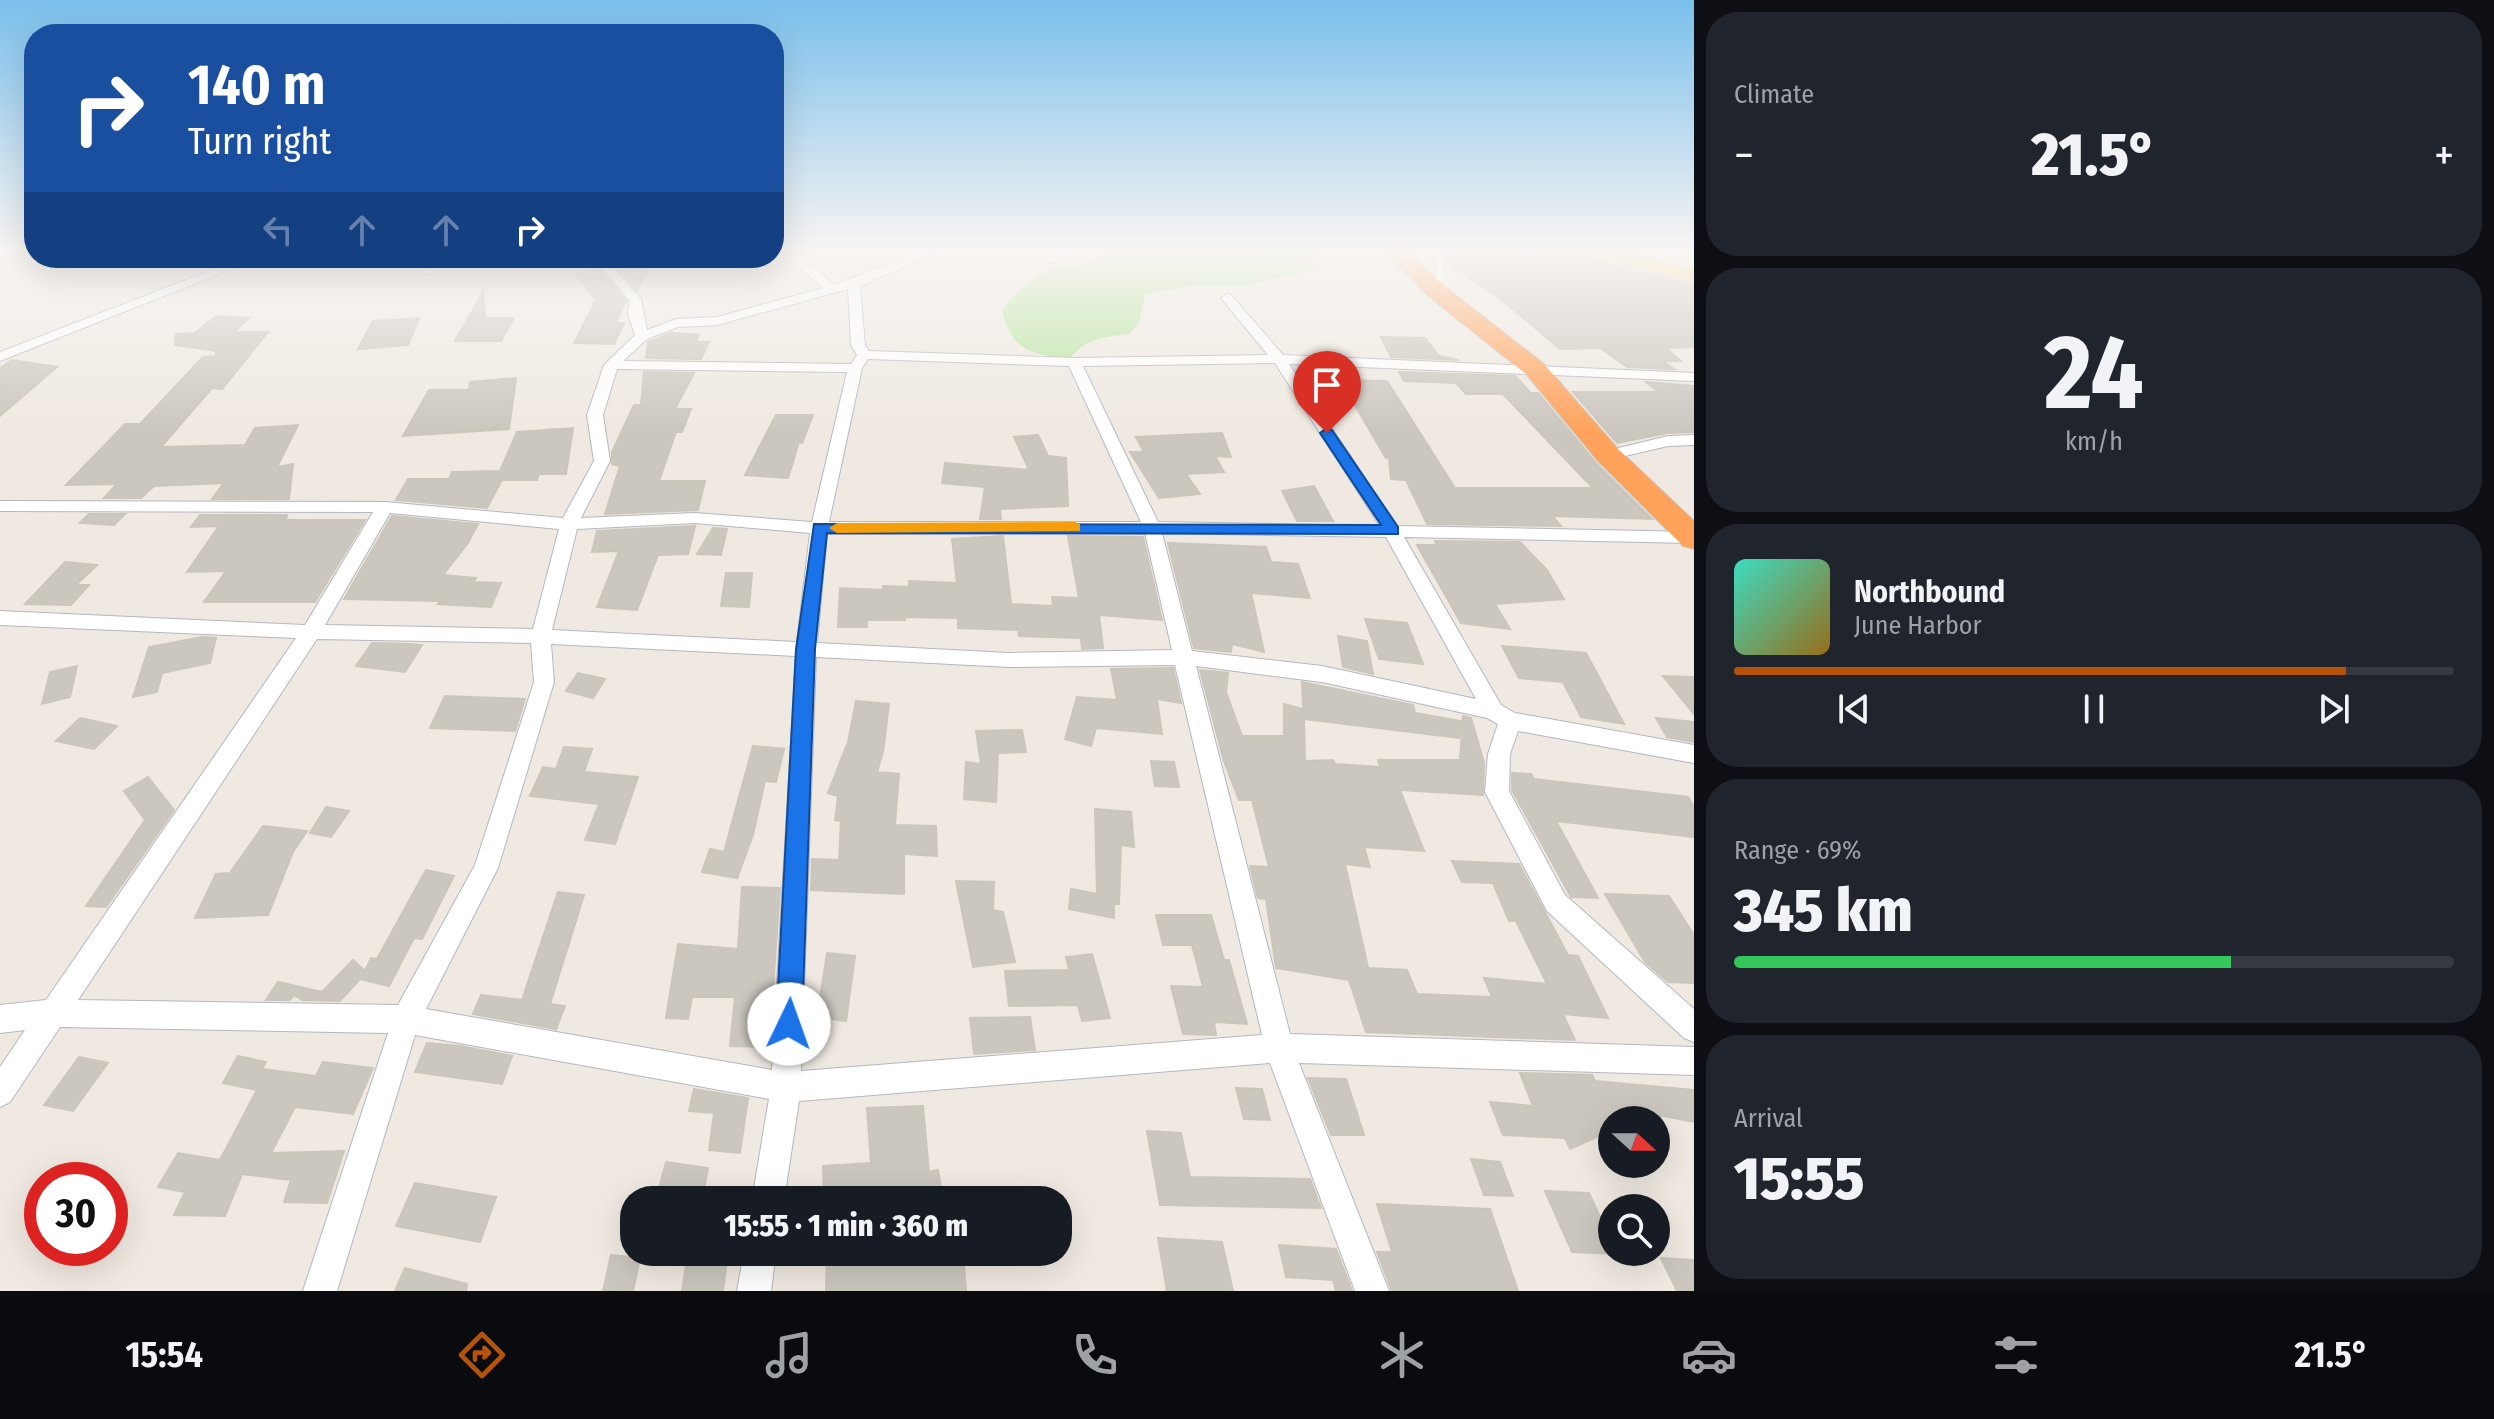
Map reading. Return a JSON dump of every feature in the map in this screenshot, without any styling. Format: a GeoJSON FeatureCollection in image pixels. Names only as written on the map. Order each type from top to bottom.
{"type":"FeatureCollection","features":[{"type":"Feature","properties":{"kind":"highway"},"geometry":{"type":"LineString","coordinates":[[1461,310],[1535,369],[1608,455],[1693,538]]}},
{"type":"Feature","properties":{"kind":"street"},"geometry":{"type":"LineString","coordinates":[[0,357],[120,310]]}},
{"type":"Feature","properties":{"kind":"street"},"geometry":{"type":"LineString","coordinates":[[635,310],[642,336]]}},
{"type":"Feature","properties":{"kind":"street"},"geometry":{"type":"LineString","coordinates":[[320,1291],[406,1019],[486,868],[544,682],[541,636],[569,524],[602,461],[595,415],[611,365],[642,336],[676,323],[717,321],[757,310]]}},
{"type":"Feature","properties":{"kind":"street"},"geometry":{"type":"LineString","coordinates":[[770,1186],[786,1087],[806,649],[819,528],[860,361],[856,310]]}},
{"type":"Feature","properties":{"kind":"street"},"geometry":{"type":"LineString","coordinates":[[1237,310],[1279,359],[1392,531],[1501,716],[1497,792],[1556,903],[1694,1028]]}},
{"type":"Feature","properties":{"kind":"street"},"geometry":{"type":"LineString","coordinates":[[611,365],[1279,359],[1694,377]]}},
{"type":"Feature","properties":{"kind":"street"},"geometry":{"type":"LineString","coordinates":[[1074,362],[1152,527],[1279,1048],[1372,1291]]}},
{"type":"Feature","properties":{"kind":"street"},"geometry":{"type":"LineString","coordinates":[[1608,455],[1668,441],[1694,440]]}},
{"type":"Feature","properties":{"kind":"street"},"geometry":{"type":"LineString","coordinates":[[0,506],[385,507],[569,524],[695,518],[819,528],[1152,527],[1693,538]]}},
{"type":"Feature","properties":{"kind":"street"},"geometry":{"type":"LineString","coordinates":[[0,1092],[311,632],[385,507]]}},
{"type":"Feature","properties":{"kind":"street"},"geometry":{"type":"LineString","coordinates":[[0,618],[311,632],[541,636],[1009,660],[1183,657],[1322,674],[1501,716],[1694,754]]}},
{"type":"Feature","properties":{"kind":"street"},"geometry":{"type":"LineString","coordinates":[[0,1019],[54,1013],[406,1019],[786,1087],[1279,1048],[1694,1061]]}},
{"type":"Feature","properties":{"kind":"street"},"geometry":{"type":"LineString","coordinates":[[754,1291],[758,1266]]}},
{"type":"Feature","properties":{"kind":"green space"},"geometry":{"type":"Polygon","coordinates":[[[1002,310],[1142,310],[1139,323],[1129,334],[1088,343],[1070,359],[1026,349],[1018,343],[1006,324],[1002,310]]]}},
{"type":"Feature","properties":{"kind":"building"},"geometry":{"type":"Polygon","coordinates":[[[473,310],[484,310],[485,318],[514,318],[501,341],[455,341],[473,310]]]}},
{"type":"Feature","properties":{"kind":"building"},"geometry":{"type":"Polygon","coordinates":[[[591,310],[622,310],[616,323],[624,323],[614,344],[574,343],[591,310]]]}},
{"type":"Feature","properties":{"kind":"building"},"geometry":{"type":"Polygon","coordinates":[[[1514,310],[1694,310],[1694,347],[1666,348],[1681,361],[1663,361],[1674,369],[1627,367],[1600,348],[1560,349],[1514,310]]]}},
{"type":"Feature","properties":{"kind":"building"},"geometry":{"type":"Polygon","coordinates":[[[216,316],[250,318],[233,332],[268,332],[222,389],[212,388],[161,447],[245,445],[255,428],[298,425],[277,467],[293,464],[289,499],[212,499],[224,483],[154,486],[141,498],[104,498],[117,484],[66,485],[125,424],[140,424],[203,357],[216,356],[216,351],[175,345],[176,334],[195,333],[216,316]]]}},
{"type":"Feature","properties":{"kind":"building"},"geometry":{"type":"Polygon","coordinates":[[[419,318],[408,345],[358,349],[373,321],[419,318]]]}},
{"type":"Feature","properties":{"kind":"building"},"geometry":{"type":"Polygon","coordinates":[[[671,333],[699,335],[696,342],[709,342],[701,359],[646,358],[648,342],[671,333]]]}},
{"type":"Feature","properties":{"kind":"building"},"geometry":{"type":"Polygon","coordinates":[[[1381,337],[1425,338],[1439,356],[1459,360],[1391,357],[1381,337]]]}},
{"type":"Feature","properties":{"kind":"building"},"geometry":{"type":"Polygon","coordinates":[[[12,360],[57,367],[0,416],[0,368],[12,360]]]}},
{"type":"Feature","properties":{"kind":"building"},"geometry":{"type":"Polygon","coordinates":[[[644,372],[694,373],[675,409],[691,409],[682,432],[676,432],[659,481],[705,481],[698,510],[605,514],[620,466],[612,464],[612,452],[634,405],[641,405],[644,372]]]}},
{"type":"Feature","properties":{"kind":"building"},"geometry":{"type":"Polygon","coordinates":[[[1399,372],[1515,376],[1531,393],[1538,393],[1596,463],[1652,519],[1552,516],[1561,526],[1427,524],[1406,480],[1391,479],[1389,458],[1386,458],[1340,380],[1387,381],[1455,488],[1593,488],[1503,394],[1466,394],[1456,383],[1404,381],[1399,372]]]}},
{"type":"Feature","properties":{"kind":"building"},"geometry":{"type":"Polygon","coordinates":[[[516,378],[509,429],[403,436],[429,390],[469,390],[470,382],[516,378]]]}},
{"type":"Feature","properties":{"kind":"building"},"geometry":{"type":"Polygon","coordinates":[[[1646,382],[1694,386],[1694,432],[1667,433],[1617,443],[1573,392],[1659,392],[1646,382]]]}},
{"type":"Feature","properties":{"kind":"building"},"geometry":{"type":"Polygon","coordinates":[[[776,415],[813,415],[802,443],[799,442],[788,478],[745,475],[776,415]]]}},
{"type":"Feature","properties":{"kind":"building"},"geometry":{"type":"Polygon","coordinates":[[[573,428],[566,474],[539,474],[537,480],[502,480],[487,508],[396,500],[408,479],[449,479],[452,472],[500,471],[517,432],[573,428]]]}},
{"type":"Feature","properties":{"kind":"building"},"geometry":{"type":"Polygon","coordinates":[[[1222,433],[1231,457],[1215,456],[1224,472],[1186,474],[1200,494],[1159,498],[1130,452],[1144,452],[1136,437],[1222,433]]]}},
{"type":"Feature","properties":{"kind":"building"},"geometry":{"type":"Polygon","coordinates":[[[1038,435],[1048,456],[1066,458],[1068,506],[1000,509],[1001,519],[980,519],[985,487],[942,483],[945,463],[1029,470],[1014,437],[1038,435]]]}},
{"type":"Feature","properties":{"kind":"building"},"geometry":{"type":"Polygon","coordinates":[[[1314,486],[1333,521],[1297,521],[1282,491],[1314,486]]]}},
{"type":"Feature","properties":{"kind":"building"},"geometry":{"type":"Polygon","coordinates":[[[89,514],[125,514],[114,525],[80,523],[89,514]]]}},
{"type":"Feature","properties":{"kind":"building"},"geometry":{"type":"Polygon","coordinates":[[[200,515],[287,515],[286,520],[365,520],[315,602],[204,602],[226,571],[187,572],[219,526],[191,527],[200,515]]]}},
{"type":"Feature","properties":{"kind":"building"},"geometry":{"type":"Polygon","coordinates":[[[392,516],[478,524],[468,543],[443,575],[476,578],[473,582],[501,583],[491,607],[438,604],[440,601],[344,599],[392,516]]]}},
{"type":"Feature","properties":{"kind":"building"},"geometry":{"type":"Polygon","coordinates":[[[695,526],[688,554],[658,555],[637,610],[597,607],[619,551],[592,552],[597,531],[695,526]]]}},
{"type":"Feature","properties":{"kind":"building"},"geometry":{"type":"Polygon","coordinates":[[[713,528],[727,529],[721,555],[697,554],[713,528]]]}},
{"type":"Feature","properties":{"kind":"building"},"geometry":{"type":"Polygon","coordinates":[[[1003,536],[1011,604],[1053,606],[1052,597],[1079,598],[1068,536],[1143,537],[1162,620],[1099,615],[1103,648],[1082,649],[1081,638],[1019,636],[1018,630],[958,628],[958,618],[904,617],[905,620],[867,620],[867,627],[838,627],[840,588],[883,590],[883,586],[909,587],[909,581],[957,583],[952,539],[1003,536]]]}},
{"type":"Feature","properties":{"kind":"building"},"geometry":{"type":"Polygon","coordinates":[[[1435,541],[1520,542],[1547,570],[1564,599],[1495,604],[1510,629],[1461,623],[1417,545],[1437,545],[1435,541]]]}},
{"type":"Feature","properties":{"kind":"building"},"geometry":{"type":"Polygon","coordinates":[[[1168,543],[1266,547],[1271,562],[1298,564],[1310,598],[1251,593],[1264,652],[1232,644],[1231,652],[1194,648],[1168,543]]]}},
{"type":"Feature","properties":{"kind":"building"},"geometry":{"type":"Polygon","coordinates":[[[65,562],[97,565],[76,585],[89,585],[71,605],[25,604],[65,562]]]}},
{"type":"Feature","properties":{"kind":"building"},"geometry":{"type":"Polygon","coordinates":[[[726,573],[752,573],[749,607],[721,606],[726,573]]]}},
{"type":"Feature","properties":{"kind":"building"},"geometry":{"type":"Polygon","coordinates":[[[1365,619],[1407,623],[1423,664],[1379,659],[1365,619]]]}},
{"type":"Feature","properties":{"kind":"building"},"geometry":{"type":"Polygon","coordinates":[[[1338,636],[1367,641],[1373,674],[1343,667],[1338,636]]]}},
{"type":"Feature","properties":{"kind":"building"},"geometry":{"type":"Polygon","coordinates":[[[202,637],[216,638],[210,663],[162,673],[157,692],[133,697],[149,647],[202,637]]]}},
{"type":"Feature","properties":{"kind":"building"},"geometry":{"type":"Polygon","coordinates":[[[372,643],[422,645],[405,672],[356,666],[372,643]]]}},
{"type":"Feature","properties":{"kind":"building"},"geometry":{"type":"Polygon","coordinates":[[[1502,646],[1586,653],[1624,724],[1581,717],[1563,682],[1519,678],[1502,646]]]}},
{"type":"Feature","properties":{"kind":"building"},"geometry":{"type":"Polygon","coordinates":[[[77,666],[70,697],[42,704],[50,672],[77,666]]]}},
{"type":"Feature","properties":{"kind":"building"},"geometry":{"type":"Polygon","coordinates":[[[1173,668],[1181,703],[1157,699],[1162,734],[1096,728],[1091,746],[1065,739],[1077,697],[1117,700],[1111,669],[1173,668]]]}},
{"type":"Feature","properties":{"kind":"building"},"geometry":{"type":"Polygon","coordinates":[[[1200,670],[1228,673],[1226,692],[1242,736],[1284,736],[1284,704],[1303,709],[1302,682],[1413,705],[1415,713],[1461,721],[1459,738],[1304,719],[1305,761],[1333,760],[1335,764],[1380,767],[1378,760],[1460,760],[1463,716],[1471,718],[1484,763],[1483,795],[1400,790],[1424,851],[1364,847],[1370,867],[1345,864],[1368,968],[1407,970],[1417,994],[1492,997],[1484,978],[1547,984],[1516,921],[1509,921],[1493,883],[1462,882],[1452,861],[1519,864],[1568,955],[1578,956],[1608,1018],[1563,1014],[1575,1040],[1366,1032],[1349,980],[1276,968],[1266,899],[1258,898],[1250,866],[1269,867],[1252,800],[1239,800],[1224,761],[1200,670]]]}},
{"type":"Feature","properties":{"kind":"building"},"geometry":{"type":"Polygon","coordinates":[[[578,673],[605,679],[593,698],[566,691],[578,673]]]}},
{"type":"Feature","properties":{"kind":"building"},"geometry":{"type":"Polygon","coordinates":[[[1663,676],[1694,677],[1694,714],[1663,676]]]}},
{"type":"Feature","properties":{"kind":"building"},"geometry":{"type":"Polygon","coordinates":[[[445,696],[525,699],[515,731],[430,728],[445,696]]]}},
{"type":"Feature","properties":{"kind":"building"},"geometry":{"type":"Polygon","coordinates":[[[856,701],[889,704],[883,752],[877,772],[899,774],[895,825],[936,826],[937,856],[904,854],[904,894],[811,890],[812,859],[839,860],[841,821],[835,820],[838,796],[828,793],[848,742],[856,701]]]}},
{"type":"Feature","properties":{"kind":"building"},"geometry":{"type":"Polygon","coordinates":[[[80,718],[117,726],[94,749],[56,741],[80,718]]]}},
{"type":"Feature","properties":{"kind":"building"},"geometry":{"type":"Polygon","coordinates":[[[1656,718],[1694,722],[1694,742],[1667,737],[1656,718]]]}},
{"type":"Feature","properties":{"kind":"building"},"geometry":{"type":"Polygon","coordinates":[[[1022,730],[1026,752],[998,753],[996,802],[964,799],[966,762],[981,764],[976,731],[1022,730]]]}},
{"type":"Feature","properties":{"kind":"building"},"geometry":{"type":"Polygon","coordinates":[[[753,746],[784,749],[776,782],[765,781],[753,835],[737,878],[702,872],[710,849],[724,852],[753,746]]]}},
{"type":"Feature","properties":{"kind":"building"},"geometry":{"type":"Polygon","coordinates":[[[564,747],[592,749],[584,772],[638,777],[615,844],[585,840],[599,804],[530,796],[543,767],[556,769],[564,747]]]}},
{"type":"Feature","properties":{"kind":"building"},"geometry":{"type":"Polygon","coordinates":[[[1151,761],[1174,762],[1179,787],[1155,786],[1151,761]]]}},
{"type":"Feature","properties":{"kind":"building"},"geometry":{"type":"Polygon","coordinates":[[[1512,773],[1531,774],[1534,779],[1688,797],[1694,807],[1694,837],[1556,821],[1598,898],[1571,897],[1512,790],[1512,773]]]}},
{"type":"Feature","properties":{"kind":"building"},"geometry":{"type":"Polygon","coordinates":[[[148,777],[174,810],[106,907],[86,906],[145,820],[124,791],[148,777]]]}},
{"type":"Feature","properties":{"kind":"building"},"geometry":{"type":"Polygon","coordinates":[[[326,807],[349,811],[331,837],[310,833],[326,807]]]}},
{"type":"Feature","properties":{"kind":"building"},"geometry":{"type":"Polygon","coordinates":[[[1095,809],[1131,812],[1134,847],[1121,845],[1119,904],[1114,904],[1114,918],[1069,909],[1071,889],[1097,894],[1095,809]]]}},
{"type":"Feature","properties":{"kind":"building"},"geometry":{"type":"Polygon","coordinates":[[[263,826],[307,831],[293,852],[268,915],[195,918],[216,874],[230,873],[263,826]]]}},
{"type":"Feature","properties":{"kind":"building"},"geometry":{"type":"Polygon","coordinates":[[[426,870],[454,876],[422,939],[414,938],[389,986],[360,979],[340,1001],[302,1000],[294,995],[290,1000],[266,1000],[278,982],[322,992],[353,960],[365,971],[371,958],[377,959],[426,870]]]}},
{"type":"Feature","properties":{"kind":"building"},"geometry":{"type":"Polygon","coordinates":[[[956,881],[994,882],[993,910],[1003,912],[1015,962],[973,967],[956,881]]]}},
{"type":"Feature","properties":{"kind":"building"},"geometry":{"type":"Polygon","coordinates":[[[742,887],[780,888],[769,1047],[730,1046],[735,997],[692,997],[688,1019],[666,1018],[678,944],[738,949],[742,887]]]}},
{"type":"Feature","properties":{"kind":"building"},"geometry":{"type":"Polygon","coordinates":[[[558,892],[584,895],[550,1004],[565,1006],[556,1029],[473,1014],[481,995],[522,1000],[558,892]]]}},
{"type":"Feature","properties":{"kind":"building"},"geometry":{"type":"Polygon","coordinates":[[[1605,894],[1669,896],[1694,935],[1694,983],[1668,982],[1645,962],[1605,894]]]}},
{"type":"Feature","properties":{"kind":"building"},"geometry":{"type":"Polygon","coordinates":[[[1156,915],[1211,915],[1224,960],[1229,960],[1247,1024],[1214,1022],[1216,1035],[1183,1034],[1171,986],[1203,987],[1192,945],[1163,945],[1156,915]]]}},
{"type":"Feature","properties":{"kind":"building"},"geometry":{"type":"Polygon","coordinates":[[[827,953],[855,956],[846,1021],[817,1017],[827,953]]]}},
{"type":"Feature","properties":{"kind":"building"},"geometry":{"type":"Polygon","coordinates":[[[1092,954],[1110,1018],[1082,1021],[1078,1005],[1009,1006],[1005,971],[1069,970],[1066,957],[1092,954]]]}},
{"type":"Feature","properties":{"kind":"building"},"geometry":{"type":"Polygon","coordinates":[[[1030,1017],[1035,1050],[974,1054],[970,1018],[1030,1017]]]}},
{"type":"Feature","properties":{"kind":"building"},"geometry":{"type":"Polygon","coordinates":[[[427,1043],[512,1056],[502,1084],[415,1072],[427,1043]]]}},
{"type":"Feature","properties":{"kind":"building"},"geometry":{"type":"Polygon","coordinates":[[[238,1056],[266,1062],[262,1069],[316,1076],[323,1062],[373,1068],[353,1114],[295,1107],[271,1153],[344,1151],[327,1203],[284,1202],[291,1180],[242,1174],[225,1216],[174,1215],[185,1192],[158,1187],[178,1153],[220,1160],[257,1090],[223,1083],[238,1056]]]}},
{"type":"Feature","properties":{"kind":"building"},"geometry":{"type":"Polygon","coordinates":[[[79,1057],[108,1063],[73,1111],[44,1105],[79,1057]]]}},
{"type":"Feature","properties":{"kind":"building"},"geometry":{"type":"Polygon","coordinates":[[[1520,1073],[1592,1075],[1595,1081],[1694,1090],[1694,1122],[1670,1117],[1670,1106],[1598,1106],[1598,1136],[1570,1149],[1565,1138],[1503,1135],[1490,1102],[1533,1106],[1520,1073]]]}},
{"type":"Feature","properties":{"kind":"building"},"geometry":{"type":"Polygon","coordinates":[[[1308,1078],[1346,1079],[1364,1135],[1331,1135],[1308,1078]]]}},
{"type":"Feature","properties":{"kind":"building"},"geometry":{"type":"Polygon","coordinates":[[[1236,1088],[1262,1089],[1270,1120],[1244,1119],[1236,1088]]]}},
{"type":"Feature","properties":{"kind":"building"},"geometry":{"type":"Polygon","coordinates":[[[694,1089],[748,1098],[740,1153],[709,1150],[714,1113],[689,1111],[694,1089]]]}},
{"type":"Feature","properties":{"kind":"building"},"geometry":{"type":"Polygon","coordinates":[[[923,1106],[929,1172],[938,1170],[941,1186],[824,1186],[823,1166],[871,1163],[867,1108],[923,1106]]]}},
{"type":"Feature","properties":{"kind":"building"},"geometry":{"type":"Polygon","coordinates":[[[1147,1131],[1181,1133],[1190,1177],[1310,1179],[1321,1208],[1160,1205],[1147,1131]]]}},
{"type":"Feature","properties":{"kind":"building"},"geometry":{"type":"Polygon","coordinates":[[[1471,1159],[1500,1162],[1513,1196],[1484,1195],[1471,1159]]]}},
{"type":"Feature","properties":{"kind":"building"},"geometry":{"type":"Polygon","coordinates":[[[666,1162],[708,1168],[705,1186],[660,1186],[666,1162]]]}},
{"type":"Feature","properties":{"kind":"building"},"geometry":{"type":"Polygon","coordinates":[[[415,1183],[496,1197],[480,1242],[396,1226],[415,1183]]]}},
{"type":"Feature","properties":{"kind":"building"},"geometry":{"type":"Polygon","coordinates":[[[1545,1191],[1589,1193],[1598,1213],[1598,1253],[1572,1252],[1545,1191]]]}},
{"type":"Feature","properties":{"kind":"building"},"geometry":{"type":"Polygon","coordinates":[[[1377,1204],[1490,1209],[1518,1291],[1392,1291],[1377,1252],[1392,1252],[1377,1204]]]}},
{"type":"Feature","properties":{"kind":"building"},"geometry":{"type":"Polygon","coordinates":[[[1158,1238],[1222,1242],[1233,1291],[1167,1291],[1158,1238]]]}},
{"type":"Feature","properties":{"kind":"building"},"geometry":{"type":"Polygon","coordinates":[[[1279,1245],[1336,1249],[1352,1291],[1336,1291],[1333,1280],[1286,1277],[1279,1245]]]}},
{"type":"Feature","properties":{"kind":"building"},"geometry":{"type":"Polygon","coordinates":[[[611,1255],[620,1256],[620,1266],[638,1266],[633,1291],[603,1291],[611,1255]]]}},
{"type":"Feature","properties":{"kind":"building"},"geometry":{"type":"Polygon","coordinates":[[[1670,1259],[1694,1260],[1694,1291],[1677,1291],[1665,1266],[1670,1266],[1670,1259]]]}},
{"type":"Feature","properties":{"kind":"building"},"geometry":{"type":"Polygon","coordinates":[[[686,1266],[726,1266],[723,1291],[682,1291],[686,1266]]]}},
{"type":"Feature","properties":{"kind":"building"},"geometry":{"type":"Polygon","coordinates":[[[827,1266],[964,1266],[966,1291],[826,1291],[827,1266]]]}},
{"type":"Feature","properties":{"kind":"building"},"geometry":{"type":"Polygon","coordinates":[[[405,1268],[467,1284],[466,1291],[395,1291],[405,1268]]]}},
{"type":"Feature","properties":{"kind":"slow traffic"},"geometry":{"type":"LineString","coordinates":[[837,528],[1075,528]]}},
{"type":"Feature","properties":{"kind":"route"},"geometry":{"type":"LineString","coordinates":[[789,1024],[806,649],[819,528],[1152,527],[1392,531],[1327,433]]}}]}
